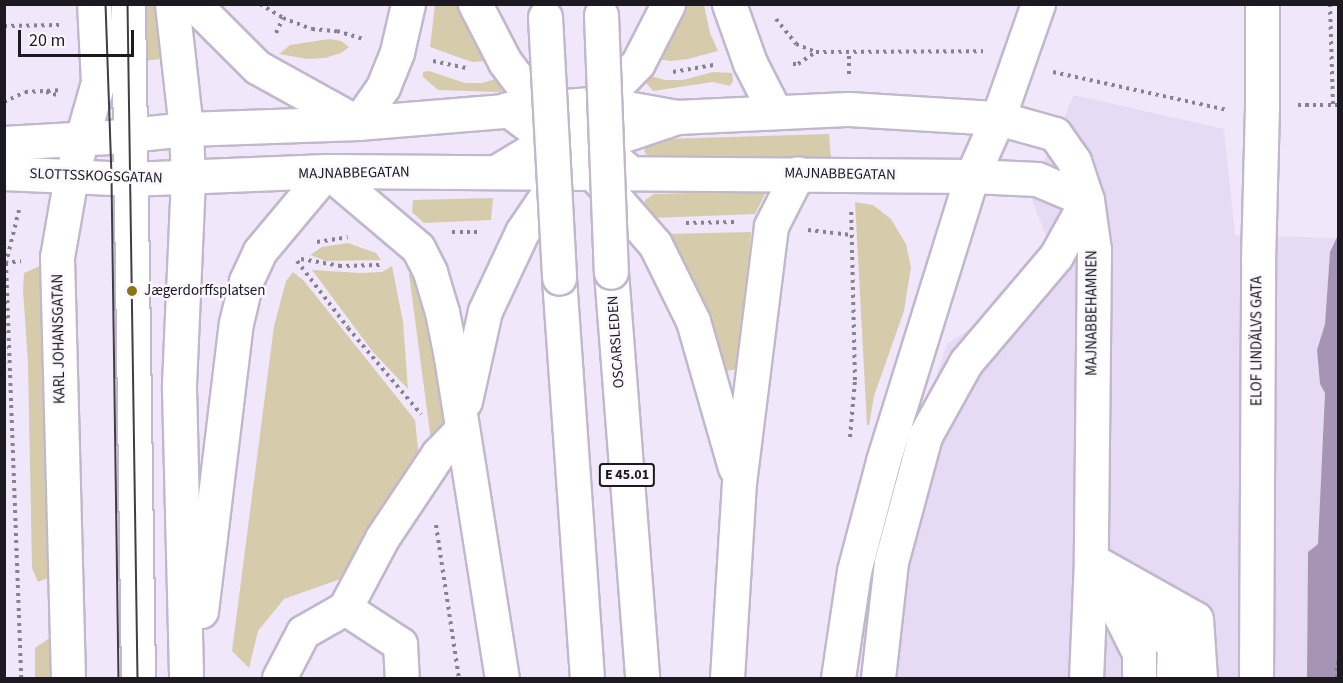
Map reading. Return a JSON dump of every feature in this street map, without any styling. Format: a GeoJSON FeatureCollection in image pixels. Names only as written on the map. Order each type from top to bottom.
{"type":"FeatureCollection","features":[{"type":"Feature","properties":{"kind":"main road"},"geometry":{"type":"LineString","coordinates":[[94,4],[98,82],[106,137],[121,178],[138,678]]}},
{"type":"Feature","properties":{"kind":"main road"},"geometry":{"type":"LineString","coordinates":[[106,137],[128,4]]}},
{"type":"Feature","properties":{"kind":"main road"},"geometry":{"type":"LineString","coordinates":[[172,4],[186,129],[188,178],[179,388],[186,678]]}},
{"type":"Feature","properties":{"kind":"main road"},"geometry":{"type":"LineString","coordinates":[[194,4],[257,67],[358,123],[382,87],[398,52],[408,4]]}},
{"type":"Feature","properties":{"kind":"main road"},"geometry":{"type":"LineString","coordinates":[[476,4],[506,62],[520,83],[655,244],[693,321],[739,483]]}},
{"type":"Feature","properties":{"kind":"main road"},"geometry":{"type":"LineString","coordinates":[[599,103],[638,63],[668,4]]}},
{"type":"Feature","properties":{"kind":"main road"},"geometry":{"type":"LineString","coordinates":[[729,4],[750,63],[775,112]]}},
{"type":"Feature","properties":{"kind":"main road"},"geometry":{"type":"LineString","coordinates":[[838,678],[854,571],[883,461],[972,176],[998,118],[1038,4]]}},
{"type":"Feature","properties":{"kind":"main road","name":"ELOF LINDÄLVS GATA"},"geometry":{"type":"LineString","coordinates":[[1256,678],[1262,4]]}},
{"type":"Feature","properties":{"kind":"main road","name":"OSCARSLEDEN"},"geometry":{"type":"LineString","coordinates":[[601,10],[611,272],[642,678]]}},
{"type":"Feature","properties":{"kind":"main road"},"geometry":{"type":"LineString","coordinates":[[545,11],[559,278],[587,678]]}},
{"type":"Feature","properties":{"kind":"main road","name":"MAJNABBEGATAN"},"geometry":{"type":"LineString","coordinates":[[188,178],[327,171],[496,172],[571,146],[599,103],[677,117],[849,109],[998,118]]}},
{"type":"Feature","properties":{"kind":"main road","name":"MAJNABBEGATAN"},"geometry":{"type":"LineString","coordinates":[[186,129],[358,123],[507,109],[571,146],[631,173],[798,173],[1037,179],[1087,200]]}},
{"type":"Feature","properties":{"kind":"main road"},"geometry":{"type":"LineString","coordinates":[[279,678],[303,632],[345,608],[382,538],[428,473],[438,454],[461,430],[467,389],[485,311],[522,232],[571,146],[677,117]]}},
{"type":"Feature","properties":{"kind":"main road","name":"MAJNABBEHAMNEN"},"geometry":{"type":"LineString","coordinates":[[998,118],[1055,134],[1074,161],[1087,200],[1094,250],[1091,560],[1086,678]]}},
{"type":"Feature","properties":{"kind":"main road"},"geometry":{"type":"LineString","coordinates":[[4,143],[106,137],[186,129]]}},
{"type":"Feature","properties":{"kind":"main road","name":"KARL JOHANSGATAN"},"geometry":{"type":"LineString","coordinates":[[68,678],[57,257],[71,177],[106,137]]}},
{"type":"Feature","properties":{"kind":"main road"},"geometry":{"type":"LineString","coordinates":[[186,678],[203,603],[236,323],[246,281],[267,243],[327,171],[418,248],[430,272],[442,312],[502,678]]}},
{"type":"Feature","properties":{"kind":"main road","name":"SLOTTSSKOGSGATAN"},"geometry":{"type":"LineString","coordinates":[[4,173],[71,177],[188,178]]}},
{"type":"Feature","properties":{"kind":"main road"},"geometry":{"type":"LineString","coordinates":[[727,678],[739,483],[771,226],[798,173]]}},
{"type":"Feature","properties":{"kind":"main road"},"geometry":{"type":"LineString","coordinates":[[119,678],[121,178]]}},
{"type":"Feature","properties":{"kind":"main road"},"geometry":{"type":"LineString","coordinates":[[878,678],[891,562],[925,436],[966,362],[1056,256],[1087,200]]}},
{"type":"Feature","properties":{"kind":"main road"},"geometry":{"type":"LineString","coordinates":[[1091,560],[1156,651],[1155,678]]}},
{"type":"Feature","properties":{"kind":"main road"},"geometry":{"type":"LineString","coordinates":[[1091,560],[1174,646],[1173,678]]}},
{"type":"Feature","properties":{"kind":"main road"},"geometry":{"type":"LineString","coordinates":[[1091,560],[1186,628],[1188,678]]}},
{"type":"Feature","properties":{"kind":"main road"},"geometry":{"type":"LineString","coordinates":[[1091,560],[1196,619],[1200,678]]}},
{"type":"Feature","properties":{"kind":"main road","name":"MAJNABBEHAMNEN"},"geometry":{"type":"LineString","coordinates":[[1091,560],[1120,651],[1119,678]]}},
{"type":"Feature","properties":{"kind":"main road","name":"MAJNABBEHAMNEN"},"geometry":{"type":"LineString","coordinates":[[1091,560],[1139,652],[1139,678]]}},
{"type":"Feature","properties":{"kind":"main road"},"geometry":{"type":"LineString","coordinates":[[345,608],[400,644],[402,678]]}},
{"type":"Feature","properties":{"kind":"path"},"geometry":{"type":"LineString","coordinates":[[260,4],[283,18]]}},
{"type":"Feature","properties":{"kind":"path"},"geometry":{"type":"LineString","coordinates":[[1330,4],[1332,105]]}},
{"type":"Feature","properties":{"kind":"path"},"geometry":{"type":"LineString","coordinates":[[772,10],[780,28],[796,44],[816,52],[849,54],[982,51],[1069,77],[1226,110]]}},
{"type":"Feature","properties":{"kind":"path"},"geometry":{"type":"LineString","coordinates":[[4,26],[63,25]]}},
{"type":"Feature","properties":{"kind":"path"},"geometry":{"type":"LineString","coordinates":[[849,54],[849,109]]}},
{"type":"Feature","properties":{"kind":"path"},"geometry":{"type":"LineString","coordinates":[[4,102],[25,92],[46,92]]}},
{"type":"Feature","properties":{"kind":"path"},"geometry":{"type":"LineString","coordinates":[[849,448],[855,380],[850,176]]}},
{"type":"Feature","properties":{"kind":"path"},"geometry":{"type":"LineString","coordinates":[[19,211],[5,263],[7,380],[21,678]]}},
{"type":"Feature","properties":{"kind":"path"},"geometry":{"type":"LineString","coordinates":[[390,263],[365,267],[339,266],[295,258],[348,328],[421,414]]}},
{"type":"Feature","properties":{"kind":"path"},"geometry":{"type":"LineString","coordinates":[[428,473],[459,678]]}},
{"type":"Feature","properties":{"kind":"path"},"geometry":{"type":"LineString","coordinates":[[1337,678],[1336,663],[1338,663]]}},
{"type":"Feature","properties":{"kind":"shaded area"},"geometry":{"type":"Polygon","coordinates":[[[137,5],[157,5],[160,59],[138,62],[137,5]]]}},
{"type":"Feature","properties":{"kind":"shaded area"},"geometry":{"type":"Polygon","coordinates":[[[435,5],[463,5],[493,54],[485,61],[472,62],[430,47],[435,5]]]}},
{"type":"Feature","properties":{"kind":"shaded area"},"geometry":{"type":"Polygon","coordinates":[[[683,5],[704,5],[710,33],[718,51],[688,59],[670,61],[659,59],[683,5]]]}},
{"type":"Feature","properties":{"kind":"shaded area"},"geometry":{"type":"Polygon","coordinates":[[[329,39],[341,41],[349,47],[341,53],[325,58],[308,59],[279,54],[290,45],[329,39]]]}},
{"type":"Feature","properties":{"kind":"shaded area"},"geometry":{"type":"Polygon","coordinates":[[[429,71],[465,83],[482,83],[506,76],[510,86],[500,92],[438,90],[423,77],[423,72],[429,71]]]}},
{"type":"Feature","properties":{"kind":"shaded area"},"geometry":{"type":"Polygon","coordinates":[[[713,72],[732,73],[733,81],[730,86],[713,82],[653,91],[643,79],[647,75],[665,80],[683,80],[713,72]]]}},
{"type":"Feature","properties":{"kind":"shaded area"},"geometry":{"type":"Polygon","coordinates":[[[1074,95],[1224,129],[1235,235],[1336,238],[1330,252],[1325,324],[1317,350],[1320,384],[1325,393],[1318,544],[1308,552],[1307,678],[859,678],[877,558],[947,344],[1009,302],[1051,249],[1030,194],[1074,95]]]}},
{"type":"Feature","properties":{"kind":"shaded area"},"geometry":{"type":"Polygon","coordinates":[[[829,134],[831,159],[675,161],[645,154],[644,144],[662,139],[829,134]]]}},
{"type":"Feature","properties":{"kind":"shaded area"},"geometry":{"type":"Polygon","coordinates":[[[762,191],[765,194],[755,214],[653,218],[643,208],[645,200],[654,194],[762,191]]]}},
{"type":"Feature","properties":{"kind":"shaded area"},"geometry":{"type":"Polygon","coordinates":[[[493,198],[491,220],[424,223],[412,212],[413,200],[493,198]]]}},
{"type":"Feature","properties":{"kind":"shaded area"},"geometry":{"type":"Polygon","coordinates":[[[855,202],[873,205],[891,219],[906,244],[911,267],[904,311],[874,396],[869,425],[867,425],[855,202]]]}},
{"type":"Feature","properties":{"kind":"shaded area"},"geometry":{"type":"Polygon","coordinates":[[[751,232],[742,366],[739,369],[725,371],[707,311],[680,254],[665,234],[751,232]]]}},
{"type":"Feature","properties":{"kind":"shaded area"},"geometry":{"type":"Polygon","coordinates":[[[1338,235],[1338,678],[1307,678],[1308,552],[1318,544],[1325,393],[1320,384],[1317,350],[1325,324],[1330,252],[1338,235]]]}},
{"type":"Feature","properties":{"kind":"shaded area"},"geometry":{"type":"Polygon","coordinates":[[[348,243],[376,253],[381,260],[326,261],[310,255],[322,247],[348,243]]]}},
{"type":"Feature","properties":{"kind":"shaded area"},"geometry":{"type":"Polygon","coordinates":[[[44,264],[50,577],[38,582],[32,568],[28,364],[23,290],[24,273],[44,264]]]}},
{"type":"Feature","properties":{"kind":"shaded area"},"geometry":{"type":"Polygon","coordinates":[[[392,266],[403,322],[408,389],[373,352],[312,270],[382,272],[392,266]]]}},
{"type":"Feature","properties":{"kind":"shaded area"},"geometry":{"type":"Polygon","coordinates":[[[412,269],[419,278],[443,402],[444,425],[432,448],[409,274],[412,269]]]}},
{"type":"Feature","properties":{"kind":"shaded area"},"geometry":{"type":"Polygon","coordinates":[[[293,272],[304,281],[415,420],[420,468],[346,577],[284,599],[258,631],[249,668],[232,651],[274,326],[286,281],[293,272]]]}},
{"type":"Feature","properties":{"kind":"shaded area"},"geometry":{"type":"Polygon","coordinates":[[[51,637],[55,678],[35,678],[35,648],[51,637]]]}},
{"type":"Feature","properties":{"kind":"tram line"},"geometry":{"type":"LineString","coordinates":[[106,4],[112,178],[119,678]]}},
{"type":"Feature","properties":{"kind":"tram line"},"geometry":{"type":"LineString","coordinates":[[128,4],[138,678]]}},
{"type":"Feature","properties":{"kind":"place","name":"Jægerdorffsplatsen"},"geometry":{"type":"Point","coordinates":[132,291]}}]}
